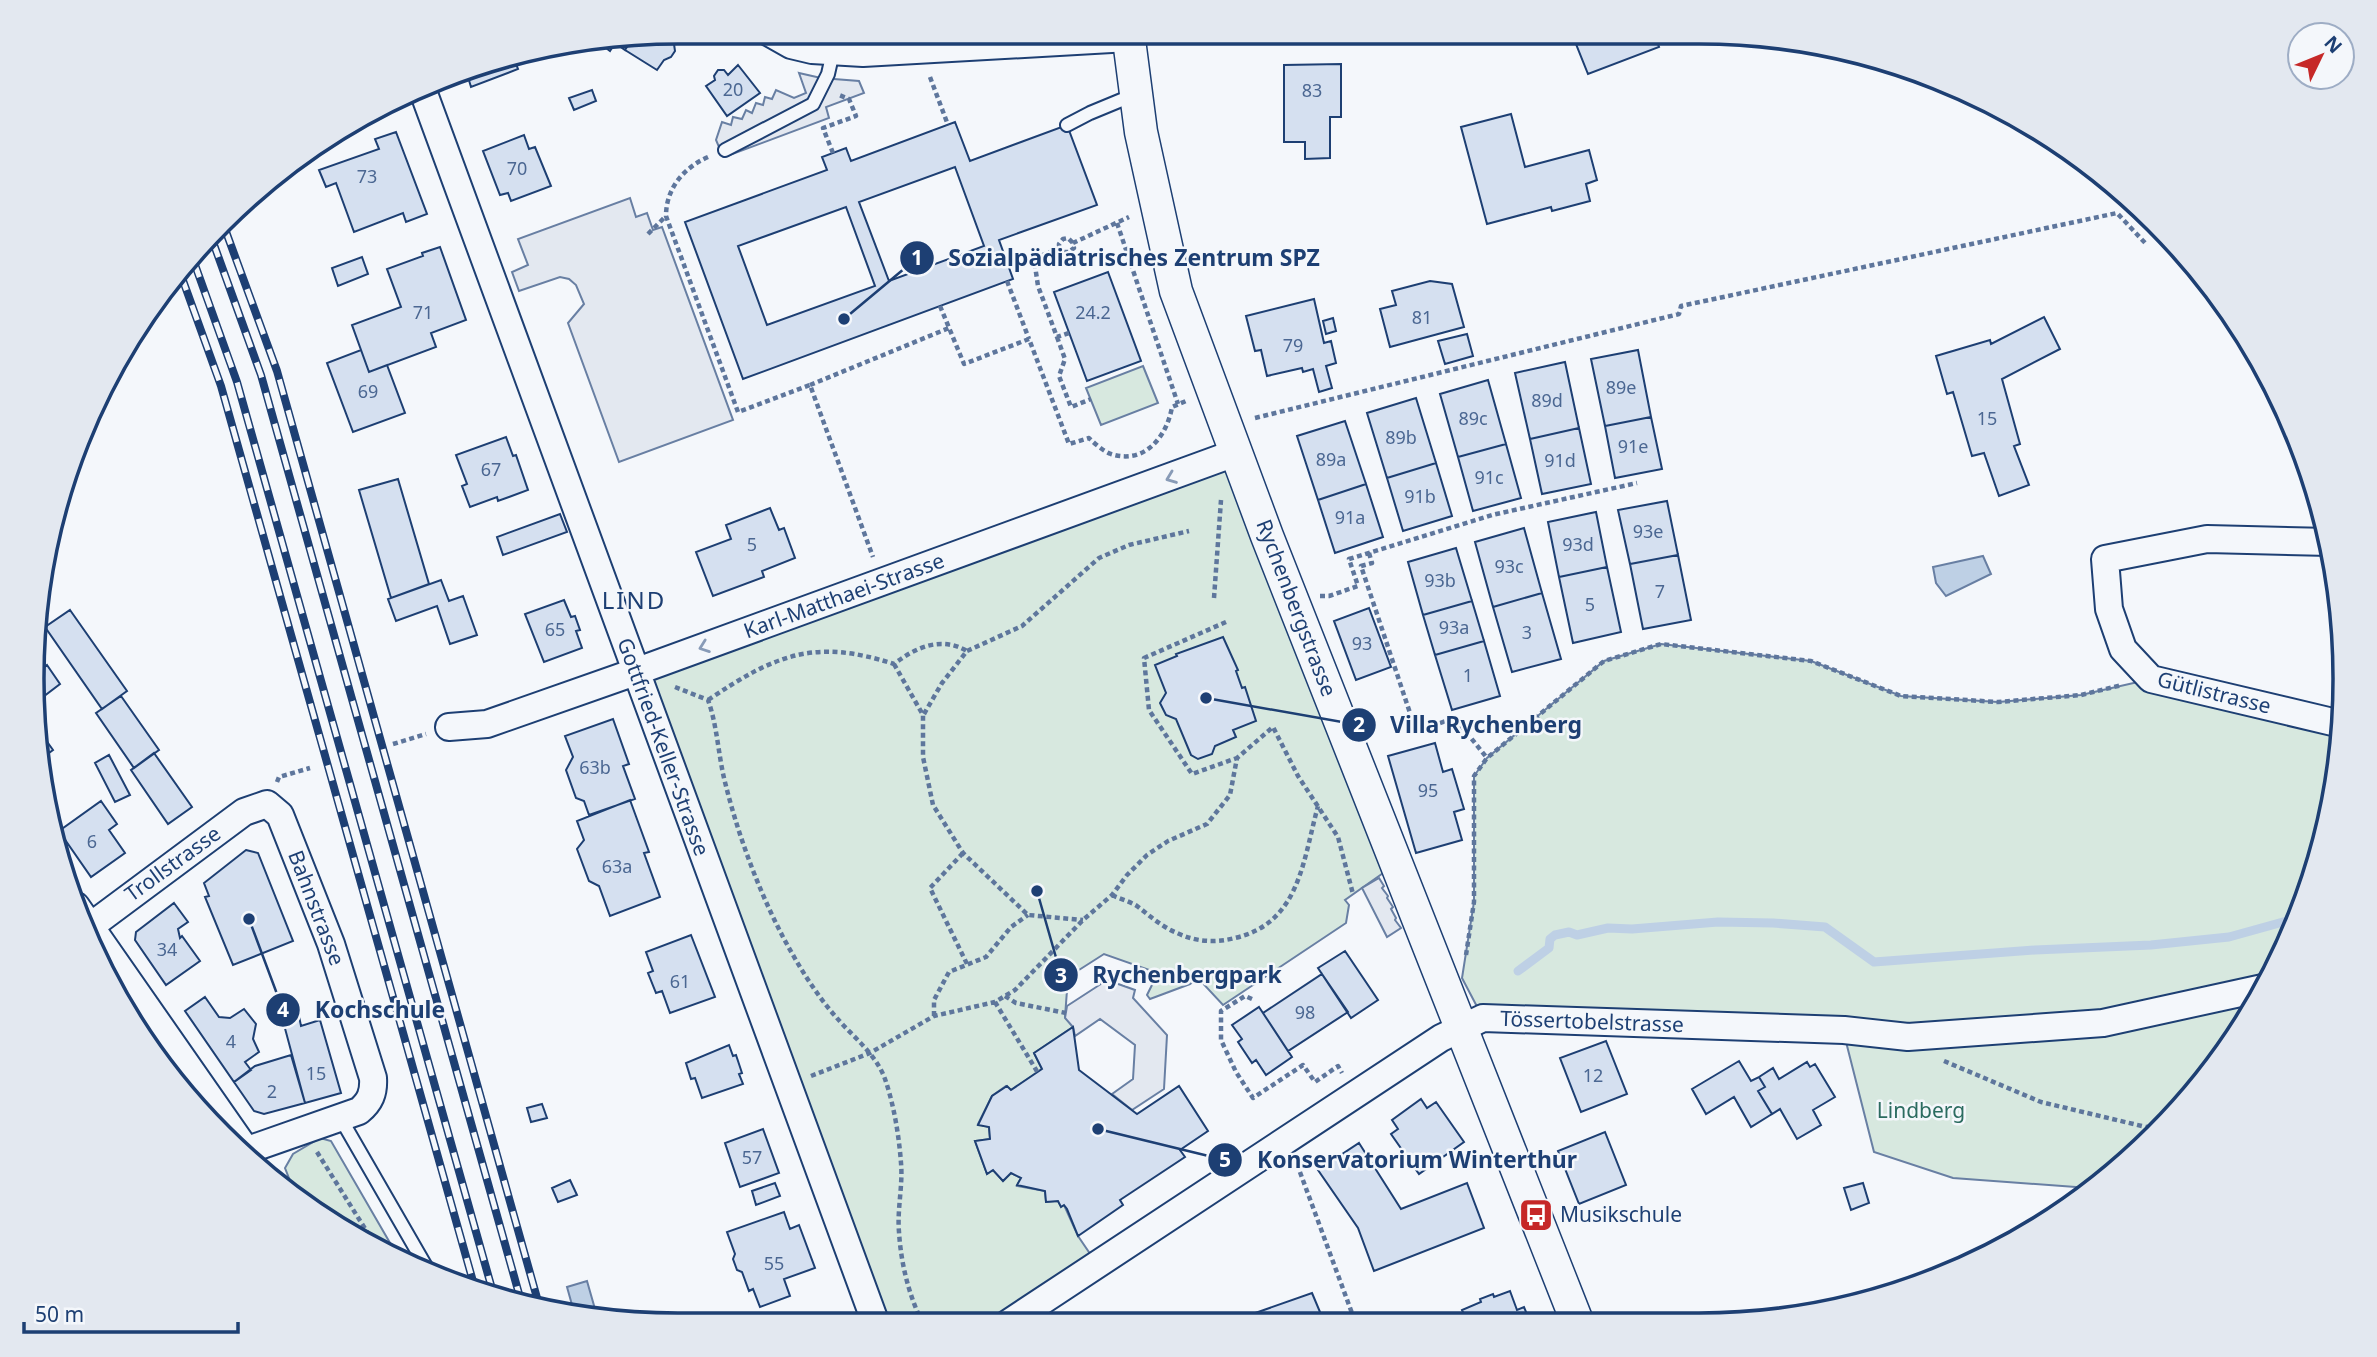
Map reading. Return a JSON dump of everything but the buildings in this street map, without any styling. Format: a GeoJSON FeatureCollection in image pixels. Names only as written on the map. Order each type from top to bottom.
{"type":"FeatureCollection","features":[{"type":"Feature","properties":{"kind":"street"},"geometry":{"type":"LineString","coordinates":[[808,44],[833,52],[863,53],[996,44]]}},
{"type":"Feature","properties":{"kind":"street","name":"Rychenbergstrasse"},"geometry":{"type":"LineString","coordinates":[[1130,44],[1141,132],[1176,291],[1235,453],[1574,1313]]}},
{"type":"Feature","properties":{"kind":"street","name":"Gottfried-Keller-Strasse"},"geometry":{"type":"LineString","coordinates":[[425,97],[872,1313]]}},
{"type":"Feature","properties":{"kind":"street","name":"Karl-Matthaei-Strasse"},"geometry":{"type":"LineString","coordinates":[[449,727],[487,724],[1235,453]]}},
{"type":"Feature","properties":{"kind":"street","name":"Gütlistrasse"},"geometry":{"type":"LineString","coordinates":[[2318,542],[2207,539],[2105,559],[2109,609],[2123,649],[2151,679],[2332,721]]}},
{"type":"Feature","properties":{"kind":"street","name":"Trollstrasse"},"geometry":{"type":"LineString","coordinates":[[90,916],[244,812],[267,804]]}},
{"type":"Feature","properties":{"kind":"street","name":"Bahnstrasse"},"geometry":{"type":"LineString","coordinates":[[254,1150],[359,1111],[367,1105],[374,1088],[331,944],[280,815],[267,804]]}},
{"type":"Feature","properties":{"kind":"street"},"geometry":{"type":"LineString","coordinates":[[107,955],[228,1125]]}},
{"type":"Feature","properties":{"kind":"street","name":"Tössertobelstrasse"},"geometry":{"type":"LineString","coordinates":[[1024,1313],[1461,1027],[1483,1018],[1844,1030],[1908,1037],[2103,1023],[2251,991]]}},
{"type":"Feature","properties":{"kind":"lane"},"geometry":{"type":"LineString","coordinates":[[724,150],[813,104],[828,74],[833,52]]}},
{"type":"Feature","properties":{"kind":"lane"},"geometry":{"type":"LineString","coordinates":[[1068,125],[1136,94]]}},
{"type":"Feature","properties":{"kind":"lane"},"geometry":{"type":"LineString","coordinates":[[341,1119],[421,1258]]}},
{"type":"Feature","properties":{"kind":"path"},"geometry":{"type":"LineString","coordinates":[[927,69],[948,125]]}},
{"type":"Feature","properties":{"kind":"path"},"geometry":{"type":"LineString","coordinates":[[833,153],[822,128],[856,116],[849,99]]}},
{"type":"Feature","properties":{"kind":"path"},"geometry":{"type":"LineString","coordinates":[[724,150],[703,159],[678,179],[666,202],[666,216],[738,412],[949,328]]}},
{"type":"Feature","properties":{"kind":"path"},"geometry":{"type":"LineString","coordinates":[[1073,243],[1136,213]]}},
{"type":"Feature","properties":{"kind":"path"},"geometry":{"type":"LineString","coordinates":[[1254,417],[1679,314],[1681,306],[2117,213],[2147,245]]}},
{"type":"Feature","properties":{"kind":"path"},"geometry":{"type":"LineString","coordinates":[[648,234],[666,216]]}},
{"type":"Feature","properties":{"kind":"path"},"geometry":{"type":"LineString","coordinates":[[1117,223],[1178,404]]}},
{"type":"Feature","properties":{"kind":"path"},"geometry":{"type":"LineString","coordinates":[[1059,248],[1063,239],[1073,243]]}},
{"type":"Feature","properties":{"kind":"path"},"geometry":{"type":"LineString","coordinates":[[1059,248],[1063,252],[1069,252],[1073,243]]}},
{"type":"Feature","properties":{"kind":"path"},"geometry":{"type":"LineString","coordinates":[[1059,248],[1034,259],[1038,286],[1065,359],[1059,376],[1071,407],[1091,399]]}},
{"type":"Feature","properties":{"kind":"path"},"geometry":{"type":"LineString","coordinates":[[1007,281],[1069,444],[1089,438],[1112,454],[1129,455],[1146,451],[1158,443],[1170,419],[1172,407],[1192,398]]}},
{"type":"Feature","properties":{"kind":"path"},"geometry":{"type":"LineString","coordinates":[[940,306],[964,364],[1029,339]]}},
{"type":"Feature","properties":{"kind":"path"},"geometry":{"type":"LineString","coordinates":[[1057,337],[1069,333]]}},
{"type":"Feature","properties":{"kind":"path"},"geometry":{"type":"LineString","coordinates":[[810,385],[882,581]]}},
{"type":"Feature","properties":{"kind":"path"},"geometry":{"type":"LineString","coordinates":[[1312,596],[1329,596],[1358,586],[1349,559],[1492,515],[1637,483]]}},
{"type":"Feature","properties":{"kind":"path"},"geometry":{"type":"LineString","coordinates":[[1214,598],[1221,495]]}},
{"type":"Feature","properties":{"kind":"path"},"geometry":{"type":"LineString","coordinates":[[923,715],[942,683],[967,652],[1022,626],[1098,558],[1129,545],[1189,531]]}},
{"type":"Feature","properties":{"kind":"path"},"geometry":{"type":"LineString","coordinates":[[1369,553],[1372,563],[1361,566],[1416,731],[1455,718],[1487,758]]}},
{"type":"Feature","properties":{"kind":"path"},"geometry":{"type":"LineString","coordinates":[[1226,622],[1144,658],[1149,710],[1192,774],[1237,758],[1273,727],[1298,776],[1338,837],[1353,894]]}},
{"type":"Feature","properties":{"kind":"path"},"geometry":{"type":"LineString","coordinates":[[894,664],[911,650],[932,644],[956,645],[967,652]]}},
{"type":"Feature","properties":{"kind":"path"},"geometry":{"type":"LineString","coordinates":[[1464,965],[1474,902],[1474,776],[1487,758],[1604,661],[1661,645],[1811,661],[1901,696],[1998,702],[2081,695],[2151,679]]}},
{"type":"Feature","properties":{"kind":"path"},"geometry":{"type":"LineString","coordinates":[[708,700],[743,676],[780,659],[826,650],[865,655],[894,664],[923,715],[923,757],[933,805],[963,853],[1028,915],[1083,920]]}},
{"type":"Feature","properties":{"kind":"path"},"geometry":{"type":"LineString","coordinates":[[635,672],[708,700]]}},
{"type":"Feature","properties":{"kind":"path"},"geometry":{"type":"LineString","coordinates":[[708,700],[730,804],[744,848],[782,935],[807,980],[834,1016],[870,1053],[884,1077],[901,1164],[899,1232],[908,1287],[918,1313]]}},
{"type":"Feature","properties":{"kind":"path"},"geometry":{"type":"LineString","coordinates":[[787,1086],[870,1053],[934,1016],[995,1002],[1015,990],[1083,920],[1112,895],[1127,874],[1147,855],[1168,841],[1207,824],[1230,795],[1237,758]]}},
{"type":"Feature","properties":{"kind":"path"},"geometry":{"type":"LineString","coordinates":[[279,777],[310,768]]}},
{"type":"Feature","properties":{"kind":"path"},"geometry":{"type":"LineString","coordinates":[[1112,895],[1134,904],[1170,930],[1196,940],[1220,942],[1266,927],[1281,913],[1292,897],[1318,805]]}},
{"type":"Feature","properties":{"kind":"path"},"geometry":{"type":"LineString","coordinates":[[963,853],[930,887],[967,964]]}},
{"type":"Feature","properties":{"kind":"path"},"geometry":{"type":"LineString","coordinates":[[934,1016],[934,1000],[948,972],[986,957],[1011,927],[1028,915]]}},
{"type":"Feature","properties":{"kind":"path"},"geometry":{"type":"LineString","coordinates":[[1004,996],[1016,1003],[1066,1013]]}},
{"type":"Feature","properties":{"kind":"path"},"geometry":{"type":"LineString","coordinates":[[1252,999],[1245,996],[1221,1011],[1221,1040],[1236,1072],[1253,1098],[1303,1065],[1315,1082],[1338,1066]]}},
{"type":"Feature","properties":{"kind":"path"},"geometry":{"type":"LineString","coordinates":[[995,1002],[1038,1073]]}},
{"type":"Feature","properties":{"kind":"path"},"geometry":{"type":"LineString","coordinates":[[1908,1037],[1950,1066],[2041,1102],[2147,1127]]}},
{"type":"Feature","properties":{"kind":"path"},"geometry":{"type":"LineString","coordinates":[[303,1131],[362,1228]]}},
{"type":"Feature","properties":{"kind":"path"},"geometry":{"type":"LineString","coordinates":[[1282,1143],[1298,1167],[1352,1313]]}},
{"type":"Feature","properties":{"kind":"green space"},"geometry":{"type":"Polygon","coordinates":[[[1143,366],[1158,403],[1101,425],[1086,388],[1143,366]]]}},
{"type":"Feature","properties":{"kind":"green space"},"geometry":{"type":"Polygon","coordinates":[[[1235,453],[1396,864],[1345,900],[1349,905],[1346,923],[1223,1005],[1198,978],[1190,984],[1150,999],[1147,995],[1158,973],[1104,954],[1068,977],[1065,1017],[1073,1027],[1034,1053],[1042,1069],[1011,1090],[1006,1086],[992,1096],[978,1124],[989,1127],[990,1139],[975,1141],[987,1174],[993,1170],[1003,1181],[1011,1173],[1021,1178],[1017,1186],[1045,1191],[1046,1202],[1058,1201],[1061,1206],[1064,1205],[1078,1236],[1097,1264],[1024,1313],[872,1313],[635,672],[1235,453]]]}},
{"type":"Feature","properties":{"kind":"green space","name":"Lindberg"},"geometry":{"type":"Polygon","coordinates":[[[1661,644],[1811,661],[1901,696],[1998,702],[2081,695],[2151,679],[2332,722],[2328,761],[2312,843],[2285,921],[2248,996],[2202,1065],[2176,1097],[2117,1156],[2078,1187],[1953,1178],[1874,1152],[1843,1030],[1483,1018],[1462,978],[1474,902],[1474,776],[1487,758],[1604,661],[1661,644]]]}},
{"type":"Feature","properties":{"kind":"green space"},"geometry":{"type":"Polygon","coordinates":[[[320,1138],[331,1141],[391,1244],[326,1206],[290,1180],[285,1168],[293,1154],[320,1138]]]}},
{"type":"Feature","properties":{"kind":"shaded area"},"geometry":{"type":"Polygon","coordinates":[[[799,73],[859,81],[864,93],[826,107],[829,118],[727,156],[723,146],[719,147],[716,140],[722,122],[731,125],[733,117],[742,119],[746,110],[752,113],[756,103],[763,105],[765,97],[772,99],[776,90],[794,98],[806,93],[799,73]]]}},
{"type":"Feature","properties":{"kind":"shaded area"},"geometry":{"type":"Polygon","coordinates":[[[630,198],[636,217],[647,213],[653,230],[662,227],[733,420],[619,462],[568,323],[584,304],[576,285],[569,279],[560,277],[519,291],[512,272],[528,265],[518,239],[630,198]]]}},
{"type":"Feature","properties":{"kind":"shaded area"},"geometry":{"type":"Polygon","coordinates":[[[1379,878],[1393,907],[1391,909],[1395,920],[1401,928],[1387,937],[1362,888],[1379,878]]]}},
{"type":"Feature","properties":{"kind":"shaded area"},"geometry":{"type":"Polygon","coordinates":[[[1107,980],[1135,990],[1133,998],[1167,1035],[1164,1089],[1132,1110],[1112,1094],[1133,1079],[1135,1045],[1100,1019],[1075,1036],[1073,1027],[1065,1018],[1067,1006],[1107,980]]]}},
{"type":"Feature","properties":{"kind":"water"},"geometry":{"type":"Polygon","coordinates":[[[1983,556],[1991,574],[1946,596],[1936,583],[1933,567],[1983,556]]]}},
{"type":"Feature","properties":{"kind":"water"},"geometry":{"type":"Polygon","coordinates":[[[587,1281],[595,1308],[572,1304],[567,1287],[587,1281]]]}},
{"type":"Feature","properties":{"kind":"waterway"},"geometry":{"type":"LineString","coordinates":[[1518,971],[1549,948],[1550,939],[1555,935],[1569,932],[1577,935],[1608,928],[1632,929],[1718,922],[1825,927],[1874,962],[2035,950],[2151,945],[2229,937],[2285,922]]}},
{"type":"Feature","properties":{"kind":"railway"},"geometry":{"type":"LineString","coordinates":[[227,233],[277,371],[537,1297]]}},
{"type":"Feature","properties":{"kind":"railway"},"geometry":{"type":"LineString","coordinates":[[214,246],[261,375],[519,1293]]}},
{"type":"Feature","properties":{"kind":"railway"},"geometry":{"type":"LineString","coordinates":[[196,267],[237,382],[491,1285]]}},
{"type":"Feature","properties":{"kind":"railway"},"geometry":{"type":"LineString","coordinates":[[183,282],[221,386],[472,1279]]}},
{"type":"Feature","properties":{"kind":"place","name":"Sozialpädiatrisches Zentrum SPZ"},"geometry":{"type":"Point","coordinates":[844,319]}},
{"type":"Feature","properties":{"kind":"place","name":"Villa Rychenberg"},"geometry":{"type":"Point","coordinates":[1206,698]}},
{"type":"Feature","properties":{"kind":"place","name":"Rychenbergpark"},"geometry":{"type":"Point","coordinates":[1037,891]}},
{"type":"Feature","properties":{"kind":"place","name":"Kochschule"},"geometry":{"type":"Point","coordinates":[249,919]}},
{"type":"Feature","properties":{"kind":"place","name":"Konservatorium Winterthur"},"geometry":{"type":"Point","coordinates":[1098,1129]}},
{"type":"Feature","properties":{"kind":"place","name":"Musikschule"},"geometry":{"type":"Point","coordinates":[1536,1215]}},
{"type":"Feature","properties":{"kind":"district","name":"LIND"},"geometry":{"type":"Point","coordinates":[634,601]}}]}
